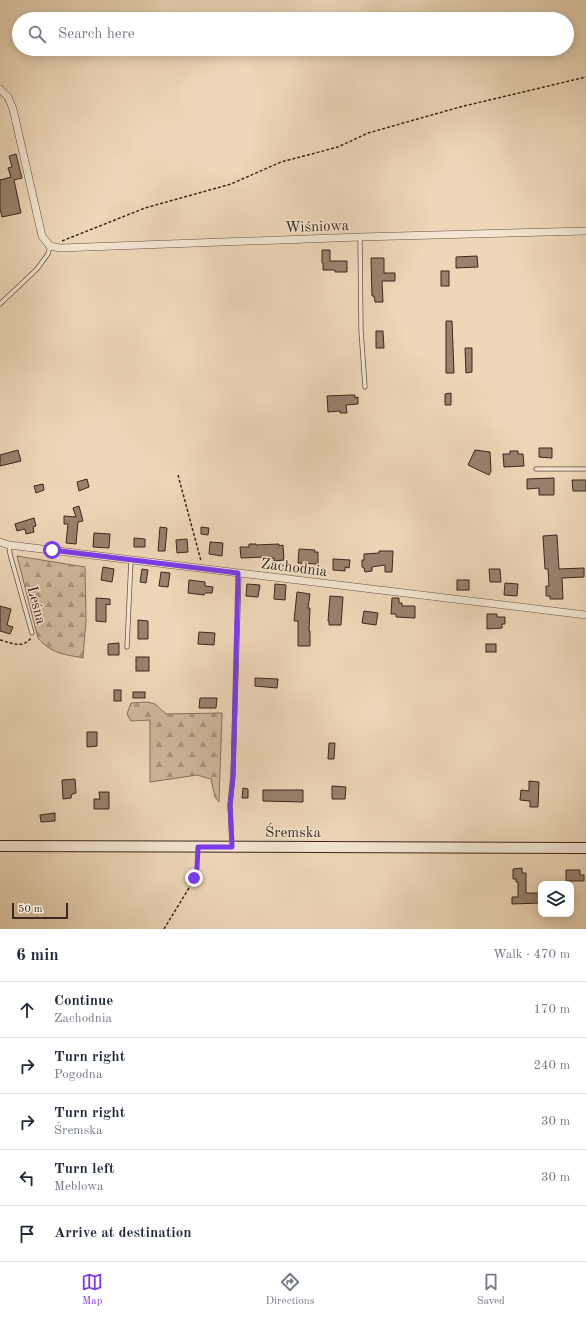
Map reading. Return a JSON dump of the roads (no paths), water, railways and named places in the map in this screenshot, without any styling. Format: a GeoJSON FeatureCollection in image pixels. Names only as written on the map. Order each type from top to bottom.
{"type":"FeatureCollection","features":[{"type":"Feature","properties":{"kind":"main road","name":"Śremska"},"geometry":{"type":"LineString","coordinates":[[0,846],[586,848]]}},
{"type":"Feature","properties":{"kind":"street"},"geometry":{"type":"LineString","coordinates":[[0,89],[8,97],[13,109],[42,236],[50,246]]}},
{"type":"Feature","properties":{"kind":"street","name":"Wiśniowa"},"geometry":{"type":"LineString","coordinates":[[50,246],[60,248],[360,237],[586,231]]}},
{"type":"Feature","properties":{"kind":"street","name":"Zachodnia"},"geometry":{"type":"LineString","coordinates":[[0,542],[9,545],[586,615]]}},
{"type":"Feature","properties":{"kind":"lane"},"geometry":{"type":"LineString","coordinates":[[360,237],[361,330],[365,387]]}},
{"type":"Feature","properties":{"kind":"lane"},"geometry":{"type":"LineString","coordinates":[[0,304],[5,301],[37,269],[48,254],[50,246]]}},
{"type":"Feature","properties":{"kind":"lane"},"geometry":{"type":"LineString","coordinates":[[536,469],[586,469]]}},
{"type":"Feature","properties":{"kind":"lane","name":"Leśna"},"geometry":{"type":"LineString","coordinates":[[9,545],[10,554],[32,633]]}},
{"type":"Feature","properties":{"kind":"lane"},"geometry":{"type":"LineString","coordinates":[[127,647],[131,560]]}},
{"type":"Feature","properties":{"kind":"lane"},"geometry":{"type":"LineString","coordinates":[[232,847],[230,805],[233,776],[238,573]]}}]}
